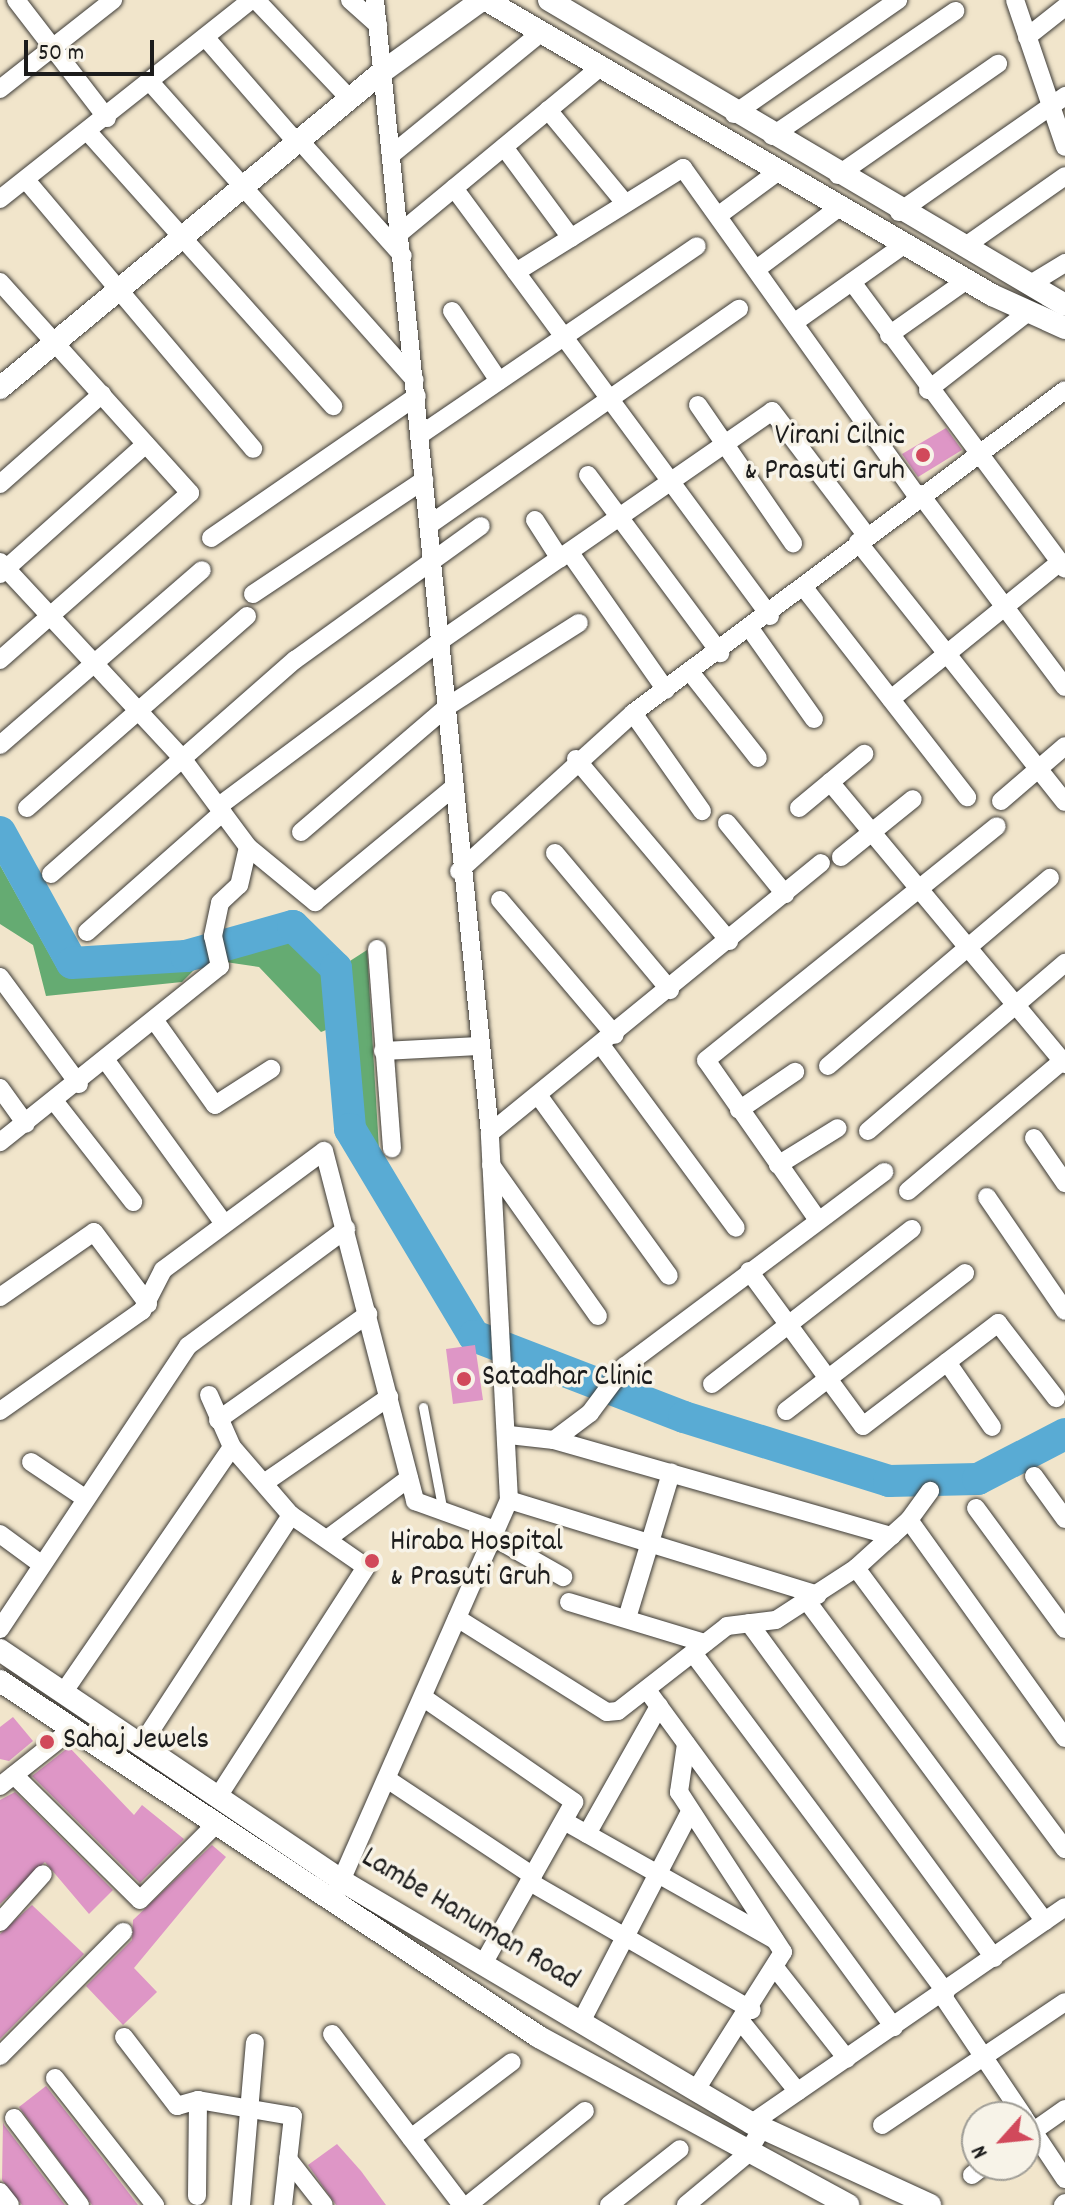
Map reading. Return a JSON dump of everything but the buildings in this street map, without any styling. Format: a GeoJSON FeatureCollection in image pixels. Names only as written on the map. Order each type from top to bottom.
{"type":"FeatureCollection","features":[{"type":"Feature","properties":{"kind":"street"},"geometry":{"type":"LineString","coordinates":[[16,0],[50,49],[107,118]]}},
{"type":"Feature","properties":{"kind":"street"},"geometry":{"type":"LineString","coordinates":[[0,89],[113,0]]}},
{"type":"Feature","properties":{"kind":"street"},"geometry":{"type":"LineString","coordinates":[[0,199],[254,0],[350,99]]}},
{"type":"Feature","properties":{"kind":"street"},"geometry":{"type":"LineString","coordinates":[[350,0],[378,25]]}},
{"type":"Feature","properties":{"kind":"street"},"geometry":{"type":"LineString","coordinates":[[336,1891],[509,1500],[509,1435],[501,1385],[490,1133],[459,871],[443,639],[375,0]]}},
{"type":"Feature","properties":{"kind":"street"},"geometry":{"type":"LineString","coordinates":[[0,388],[382,72],[484,0],[967,280],[1027,313],[1065,328]]}},
{"type":"Feature","properties":{"kind":"street"},"geometry":{"type":"LineString","coordinates":[[549,0],[674,79],[899,212],[1065,305]]}},
{"type":"Feature","properties":{"kind":"street"},"geometry":{"type":"LineString","coordinates":[[734,114],[898,0]]}},
{"type":"Feature","properties":{"kind":"street"},"geometry":{"type":"LineString","coordinates":[[1015,0],[1027,37],[1058,102],[1065,147]]}},
{"type":"Feature","properties":{"kind":"street"},"geometry":{"type":"LineString","coordinates":[[1027,37],[1065,7]]}},
{"type":"Feature","properties":{"kind":"street"},"geometry":{"type":"LineString","coordinates":[[772,136],[955,11]]}},
{"type":"Feature","properties":{"kind":"street"},"geometry":{"type":"LineString","coordinates":[[391,155],[542,32]]}},
{"type":"Feature","properties":{"kind":"street"},"geometry":{"type":"LineString","coordinates":[[205,37],[403,256]]}},
{"type":"Feature","properties":{"kind":"street"},"geometry":{"type":"LineString","coordinates":[[838,175],[998,64]]}},
{"type":"Feature","properties":{"kind":"street"},"geometry":{"type":"LineString","coordinates":[[401,232],[602,66]]}},
{"type":"Feature","properties":{"kind":"street"},"geometry":{"type":"LineString","coordinates":[[662,101],[674,79]]}},
{"type":"Feature","properties":{"kind":"street"},"geometry":{"type":"LineString","coordinates":[[151,83],[416,388]]}},
{"type":"Feature","properties":{"kind":"street"},"geometry":{"type":"LineString","coordinates":[[899,212],[1058,102]]}},
{"type":"Feature","properties":{"kind":"street"},"geometry":{"type":"LineString","coordinates":[[548,110],[625,203]]}},
{"type":"Feature","properties":{"kind":"street"},"geometry":{"type":"LineString","coordinates":[[88,132],[333,406]]}},
{"type":"Feature","properties":{"kind":"street"},"geometry":{"type":"LineString","coordinates":[[504,147],[571,238]]}},
{"type":"Feature","properties":{"kind":"street"},"geometry":{"type":"LineString","coordinates":[[516,272],[683,168],[758,268],[918,495],[1065,687]]}},
{"type":"Feature","properties":{"kind":"street"},"geometry":{"type":"LineString","coordinates":[[719,215],[780,170]]}},
{"type":"Feature","properties":{"kind":"street"},"geometry":{"type":"LineString","coordinates":[[964,247],[1065,176]]}},
{"type":"Feature","properties":{"kind":"street"},"geometry":{"type":"LineString","coordinates":[[26,180],[253,449]]}},
{"type":"Feature","properties":{"kind":"street"},"geometry":{"type":"LineString","coordinates":[[454,188],[606,400],[770,616]]}},
{"type":"Feature","properties":{"kind":"street"},"geometry":{"type":"LineString","coordinates":[[758,268],[841,206]]}},
{"type":"Feature","properties":{"kind":"street"},"geometry":{"type":"LineString","coordinates":[[795,322],[905,244]]}},
{"type":"Feature","properties":{"kind":"street"},"geometry":{"type":"LineString","coordinates":[[420,435],[697,246]]}},
{"type":"Feature","properties":{"kind":"street"},"geometry":{"type":"LineString","coordinates":[[1029,285],[1065,263]]}},
{"type":"Feature","properties":{"kind":"street"},"geometry":{"type":"LineString","coordinates":[[889,335],[967,280]]}},
{"type":"Feature","properties":{"kind":"street"},"geometry":{"type":"LineString","coordinates":[[852,282],[974,456],[1062,566],[1005,607],[891,699]]}},
{"type":"Feature","properties":{"kind":"street"},"geometry":{"type":"LineString","coordinates":[[0,660],[189,495],[55,340],[1,285]]}},
{"type":"Feature","properties":{"kind":"street"},"geometry":{"type":"LineString","coordinates":[[429,525],[739,309]]}},
{"type":"Feature","properties":{"kind":"street"},"geometry":{"type":"LineString","coordinates":[[452,311],[499,381]]}},
{"type":"Feature","properties":{"kind":"street"},"geometry":{"type":"LineString","coordinates":[[928,390],[1027,313]]}},
{"type":"Feature","properties":{"kind":"street"},"geometry":{"type":"LineString","coordinates":[[211,538],[416,388]]}},
{"type":"Feature","properties":{"kind":"street"},"geometry":{"type":"LineString","coordinates":[[459,871],[576,759],[633,713],[770,616],[918,495],[1065,390]]}},
{"type":"Feature","properties":{"kind":"street"},"geometry":{"type":"LineString","coordinates":[[0,484],[102,394]]}},
{"type":"Feature","properties":{"kind":"street"},"geometry":{"type":"LineString","coordinates":[[698,405],[793,543]]}},
{"type":"Feature","properties":{"kind":"street"},"geometry":{"type":"LineString","coordinates":[[87,932],[221,809],[443,639],[777,410],[862,539],[1065,802]]}},
{"type":"Feature","properties":{"kind":"street"},"geometry":{"type":"LineString","coordinates":[[146,444],[2,568],[182,758],[248,847],[315,902],[453,788]]}},
{"type":"Feature","properties":{"kind":"street"},"geometry":{"type":"LineString","coordinates":[[588,475],[618,520],[720,653]]}},
{"type":"Feature","properties":{"kind":"street"},"geometry":{"type":"LineString","coordinates":[[253,594],[424,480]]}},
{"type":"Feature","properties":{"kind":"street"},"geometry":{"type":"LineString","coordinates":[[535,520],[666,690]]}},
{"type":"Feature","properties":{"kind":"street"},"geometry":{"type":"LineString","coordinates":[[51,874],[312,646],[481,526]]}},
{"type":"Feature","properties":{"kind":"street"},"geometry":{"type":"LineString","coordinates":[[0,745],[202,570]]}},
{"type":"Feature","properties":{"kind":"street"},"geometry":{"type":"LineString","coordinates":[[805,589],[967,797]]}},
{"type":"Feature","properties":{"kind":"street"},"geometry":{"type":"LineString","coordinates":[[27,808],[247,616]]}},
{"type":"Feature","properties":{"kind":"street"},"geometry":{"type":"LineString","coordinates":[[301,832],[448,706],[579,623]]}},
{"type":"Feature","properties":{"kind":"street"},"geometry":{"type":"LineString","coordinates":[[751,630],[814,719]]}},
{"type":"Feature","properties":{"kind":"street"},"geometry":{"type":"LineString","coordinates":[[691,673],[758,758]]}},
{"type":"Feature","properties":{"kind":"street"},"geometry":{"type":"LineString","coordinates":[[633,713],[702,811]]}},
{"type":"Feature","properties":{"kind":"street"},"geometry":{"type":"LineString","coordinates":[[1001,801],[1065,746]]}},
{"type":"Feature","properties":{"kind":"street"},"geometry":{"type":"LineString","coordinates":[[799,808],[864,754]]}},
{"type":"Feature","properties":{"kind":"street"},"geometry":{"type":"LineString","coordinates":[[576,759],[729,941]]}},
{"type":"Feature","properties":{"kind":"street"},"geometry":{"type":"LineString","coordinates":[[830,782],[1064,1061],[908,1191]]}},
{"type":"Feature","properties":{"kind":"street"},"geometry":{"type":"LineString","coordinates":[[841,857],[913,799]]}},
{"type":"Feature","properties":{"kind":"street"},"geometry":{"type":"LineString","coordinates":[[727,823],[785,894]]}},
{"type":"Feature","properties":{"kind":"street"},"geometry":{"type":"LineString","coordinates":[[818,1220],[739,1110],[708,1058],[997,826]]}},
{"type":"Feature","properties":{"kind":"street"},"geometry":{"type":"LineString","coordinates":[[0,1142],[107,1062],[220,966],[213,936],[220,903],[239,885],[248,847]]}},
{"type":"Feature","properties":{"kind":"street"},"geometry":{"type":"LineString","coordinates":[[555,853],[670,990]]}},
{"type":"Feature","properties":{"kind":"street"},"geometry":{"type":"LineString","coordinates":[[490,1133],[670,990],[821,863]]}},
{"type":"Feature","properties":{"kind":"street"},"geometry":{"type":"LineString","coordinates":[[828,1066],[1050,878]]}},
{"type":"Feature","properties":{"kind":"street"},"geometry":{"type":"LineString","coordinates":[[500,900],[608,1040],[736,1228]]}},
{"type":"Feature","properties":{"kind":"street"},"geometry":{"type":"LineString","coordinates":[[377,949],[392,1148]]}},
{"type":"Feature","properties":{"kind":"street"},"geometry":{"type":"LineString","coordinates":[[868,1131],[1065,963]]}},
{"type":"Feature","properties":{"kind":"street"},"geometry":{"type":"LineString","coordinates":[[0,977],[79,1084]]}},
{"type":"Feature","properties":{"kind":"street"},"geometry":{"type":"LineString","coordinates":[[155,1021],[215,1105],[271,1069]]}},
{"type":"Feature","properties":{"kind":"street"},"geometry":{"type":"LineString","coordinates":[[383,1051],[479,1046]]}},
{"type":"Feature","properties":{"kind":"street"},"geometry":{"type":"LineString","coordinates":[[107,1062],[223,1222]]}},
{"type":"Feature","properties":{"kind":"street"},"geometry":{"type":"LineString","coordinates":[[739,1110],[795,1072]]}},
{"type":"Feature","properties":{"kind":"street"},"geometry":{"type":"LineString","coordinates":[[0,1088],[26,1124]]}},
{"type":"Feature","properties":{"kind":"street"},"geometry":{"type":"LineString","coordinates":[[538,1095],[669,1276]]}},
{"type":"Feature","properties":{"kind":"street"},"geometry":{"type":"LineString","coordinates":[[55,1102],[133,1202]]}},
{"type":"Feature","properties":{"kind":"street"},"geometry":{"type":"LineString","coordinates":[[778,1165],[838,1128]]}},
{"type":"Feature","properties":{"kind":"street"},"geometry":{"type":"LineString","coordinates":[[1034,1138],[1065,1183]]}},
{"type":"Feature","properties":{"kind":"street"},"geometry":{"type":"LineString","coordinates":[[0,1411],[148,1304],[163,1270],[223,1222],[324,1151],[417,1505],[494,1534],[563,1577]]}},
{"type":"Feature","properties":{"kind":"street"},"geometry":{"type":"LineString","coordinates":[[491,1165],[598,1316]]}},
{"type":"Feature","properties":{"kind":"street"},"geometry":{"type":"LineString","coordinates":[[554,1440],[606,1397],[625,1366],[884,1172]]}},
{"type":"Feature","properties":{"kind":"street"},"geometry":{"type":"LineString","coordinates":[[987,1197],[1065,1311]]}},
{"type":"Feature","properties":{"kind":"street"},"geometry":{"type":"LineString","coordinates":[[0,1629],[188,1346],[346,1229]]}},
{"type":"Feature","properties":{"kind":"street"},"geometry":{"type":"LineString","coordinates":[[712,1384],[912,1229]]}},
{"type":"Feature","properties":{"kind":"street"},"geometry":{"type":"LineString","coordinates":[[0,1297],[94,1232],[148,1304]]}},
{"type":"Feature","properties":{"kind":"street"},"geometry":{"type":"LineString","coordinates":[[749,1271],[866,1427],[1000,1323],[1056,1398]]}},
{"type":"Feature","properties":{"kind":"street"},"geometry":{"type":"LineString","coordinates":[[786,1411],[965,1273]]}},
{"type":"Feature","properties":{"kind":"street"},"geometry":{"type":"LineString","coordinates":[[218,1420],[368,1314]]}},
{"type":"Feature","properties":{"kind":"street"},"geometry":{"type":"LineString","coordinates":[[947,1362],[992,1427]]}},
{"type":"Feature","properties":{"kind":"street"},"geometry":{"type":"LineString","coordinates":[[209,1395],[232,1447],[291,1515],[365,1569],[217,1798]]}},
{"type":"Feature","properties":{"kind":"street"},"geometry":{"type":"LineString","coordinates":[[264,1483],[389,1397]]}},
{"type":"Feature","properties":{"kind":"street"},"geometry":{"type":"LineString","coordinates":[[509,1435],[554,1440],[892,1536]]}},
{"type":"Feature","properties":{"kind":"street"},"geometry":{"type":"LineString","coordinates":[[63,1693],[232,1447]]}},
{"type":"Feature","properties":{"kind":"street"},"geometry":{"type":"LineString","coordinates":[[31,1462],[86,1499]]}},
{"type":"Feature","properties":{"kind":"street"},"geometry":{"type":"LineString","coordinates":[[627,1618],[671,1473]]}},
{"type":"Feature","properties":{"kind":"street"},"geometry":{"type":"LineString","coordinates":[[1034,1476],[1065,1519]]}},
{"type":"Feature","properties":{"kind":"street"},"geometry":{"type":"LineString","coordinates":[[327,1539],[409,1478]]}},
{"type":"Feature","properties":{"kind":"street"},"geometry":{"type":"LineString","coordinates":[[457,1618],[607,1712],[647,1690],[727,1626],[776,1620],[856,1568],[909,1520],[930,1491]]}},
{"type":"Feature","properties":{"kind":"street"},"geometry":{"type":"LineString","coordinates":[[509,1500],[812,1598],[1045,1921]]}},
{"type":"Feature","properties":{"kind":"street"},"geometry":{"type":"LineString","coordinates":[[976,1508],[1065,1629]]}},
{"type":"Feature","properties":{"kind":"street"},"geometry":{"type":"LineString","coordinates":[[140,1747],[291,1515]]}},
{"type":"Feature","properties":{"kind":"street"},"geometry":{"type":"LineString","coordinates":[[909,1520],[1065,1738]]}},
{"type":"Feature","properties":{"kind":"street"},"geometry":{"type":"LineString","coordinates":[[0,1534],[42,1565]]}},
{"type":"Feature","properties":{"kind":"street"},"geometry":{"type":"LineString","coordinates":[[856,1568],[1065,1849]]}},
{"type":"Feature","properties":{"kind":"street"},"geometry":{"type":"LineString","coordinates":[[569,1602],[627,1618],[699,1648],[944,1993],[1011,2101]]}},
{"type":"Feature","properties":{"kind":"street"},"geometry":{"type":"LineString","coordinates":[[749,1623],[994,1958]]}},
{"type":"Feature","properties":{"kind":"street","name":"Lambe Hanuman Road"},"geometry":{"type":"LineString","coordinates":[[0,1650],[217,1798],[336,1891],[483,1964],[757,2125],[930,2205]]}},
{"type":"Feature","properties":{"kind":"street"},"geometry":{"type":"LineString","coordinates":[[0,1681],[216,1824],[336,1891],[539,2037],[746,2155],[848,2205]]}},
{"type":"Feature","properties":{"kind":"street"},"geometry":{"type":"LineString","coordinates":[[647,1690],[894,2027]]}},
{"type":"Feature","properties":{"kind":"street"},"geometry":{"type":"LineString","coordinates":[[424,1698],[568,1792],[574,1802],[483,1964]]}},
{"type":"Feature","properties":{"kind":"street"},"geometry":{"type":"LineString","coordinates":[[587,1834],[659,1706]]}},
{"type":"Feature","properties":{"kind":"street"},"geometry":{"type":"LineString","coordinates":[[72,1729],[7,1780],[140,1900],[216,1824]]}},
{"type":"Feature","properties":{"kind":"street"},"geometry":{"type":"LineString","coordinates":[[686,1744],[677,1788],[690,1812],[781,1944],[777,1970],[695,2091]]}},
{"type":"Feature","properties":{"kind":"street"},"geometry":{"type":"LineString","coordinates":[[387,1779],[532,1879],[747,2017],[798,2092]]}},
{"type":"Feature","properties":{"kind":"street"},"geometry":{"type":"LineString","coordinates":[[581,2022],[690,1812]]}},
{"type":"Feature","properties":{"kind":"street"},"geometry":{"type":"LineString","coordinates":[[564,1821],[781,1944]]}},
{"type":"Feature","properties":{"kind":"street"},"geometry":{"type":"LineString","coordinates":[[0,1922],[43,1874]]}},
{"type":"Feature","properties":{"kind":"street"},"geometry":{"type":"LineString","coordinates":[[686,2205],[746,2155],[757,2125],[798,2092],[1065,1907]]}},
{"type":"Feature","properties":{"kind":"street"},"geometry":{"type":"LineString","coordinates":[[3,2047],[123,1932]]}},
{"type":"Feature","properties":{"kind":"street"},"geometry":{"type":"LineString","coordinates":[[777,1970],[847,2059]]}},
{"type":"Feature","properties":{"kind":"street"},"geometry":{"type":"LineString","coordinates":[[882,2125],[1065,2002]]}},
{"type":"Feature","properties":{"kind":"street"},"geometry":{"type":"LineString","coordinates":[[332,2034],[462,2205]]}},
{"type":"Feature","properties":{"kind":"street"},"geometry":{"type":"LineString","coordinates":[[124,2037],[177,2106],[198,2100],[250,2104],[293,2116],[283,2205]]}},
{"type":"Feature","properties":{"kind":"street"},"geometry":{"type":"LineString","coordinates":[[241,2205],[255,2043]]}},
{"type":"Feature","properties":{"kind":"street"},"geometry":{"type":"LineString","coordinates":[[411,2138],[512,2062]]}},
{"type":"Feature","properties":{"kind":"street"},"geometry":{"type":"LineString","coordinates":[[55,2078],[145,2201]]}},
{"type":"Feature","properties":{"kind":"street"},"geometry":{"type":"LineString","coordinates":[[197,2196],[198,2100]]}},
{"type":"Feature","properties":{"kind":"street"},"geometry":{"type":"LineString","coordinates":[[1041,2120],[1065,2109]]}},
{"type":"Feature","properties":{"kind":"street"},"geometry":{"type":"LineString","coordinates":[[468,2205],[585,2111]]}},
{"type":"Feature","properties":{"kind":"street"},"geometry":{"type":"LineString","coordinates":[[14,2118],[80,2205]]}},
{"type":"Feature","properties":{"kind":"street"},"geometry":{"type":"LineString","coordinates":[[1041,2146],[1065,2179]]}},
{"type":"Feature","properties":{"kind":"street"},"geometry":{"type":"LineString","coordinates":[[609,2205],[680,2149]]}},
{"type":"Feature","properties":{"kind":"street"},"geometry":{"type":"LineString","coordinates":[[288,2159],[324,2205]]}},
{"type":"Feature","properties":{"kind":"street"},"geometry":{"type":"LineString","coordinates":[[0,2192],[10,2205]]}},
{"type":"Feature","properties":{"kind":"lane"},"geometry":{"type":"LineString","coordinates":[[423,1407],[444,1515]]}},
{"type":"Feature","properties":{"kind":"green space"},"geometry":{"type":"Polygon","coordinates":[[[0,865],[57,968],[119,970],[241,940],[296,941],[326,976],[336,1026],[321,1032],[259,967],[205,959],[182,982],[46,996],[33,945],[0,924],[0,865]]]}},
{"type":"Feature","properties":{"kind":"green space"},"geometry":{"type":"Polygon","coordinates":[[[367,950],[379,1149],[361,1147],[339,968],[367,950]]]}},
{"type":"Feature","properties":{"kind":"waterway"},"geometry":{"type":"LineString","coordinates":[[0,832],[72,963],[186,956],[293,926],[336,968],[350,1129],[474,1336],[684,1417],[889,1481],[978,1479],[1065,1434]]}},
{"type":"Feature","properties":{"kind":"place","name":"Virani Cilnic & Prasuti Gruh"},"geometry":{"type":"Point","coordinates":[923,455]}},
{"type":"Feature","properties":{"kind":"place","name":"Satadhar Clinic"},"geometry":{"type":"Point","coordinates":[464,1379]}},
{"type":"Feature","properties":{"kind":"place","name":"Hiraba Hospital & Prasuti Gruh"},"geometry":{"type":"Point","coordinates":[372,1561]}},
{"type":"Feature","properties":{"kind":"place","name":"Sahaj Jewels"},"geometry":{"type":"Point","coordinates":[47,1742]}}]}
